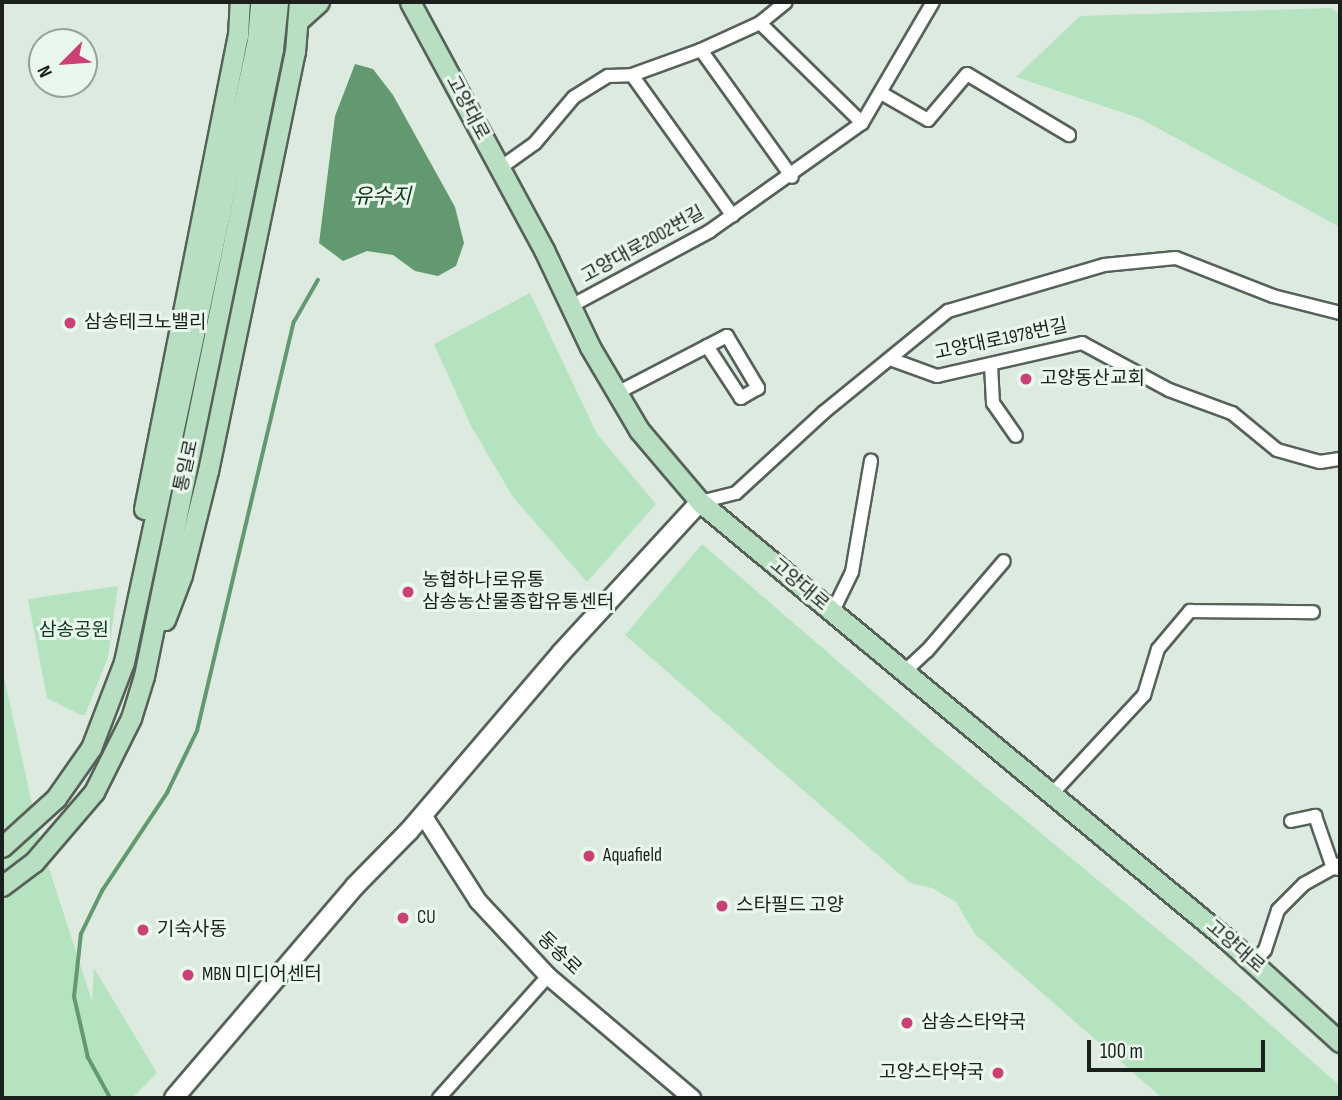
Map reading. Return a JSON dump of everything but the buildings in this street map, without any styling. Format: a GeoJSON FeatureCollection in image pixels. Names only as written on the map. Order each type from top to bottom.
{"type":"FeatureCollection","features":[{"type":"Feature","properties":{"kind":"main road"},"geometry":{"type":"LineString","coordinates":[[124,662],[153,459],[238,36],[240,2]]}},
{"type":"Feature","properties":{"kind":"main road","name":"통일로"},"geometry":{"type":"LineString","coordinates":[[2,886],[19,874],[58,836],[94,792],[131,718],[144,676],[265,44],[260,2]]}},
{"type":"Feature","properties":{"kind":"main road","name":"통일로"},"geometry":{"type":"LineString","coordinates":[[5,844],[55,798],[91,748],[124,662],[265,44],[278,2]]}},
{"type":"Feature","properties":{"kind":"main road"},"geometry":{"type":"LineString","coordinates":[[144,676],[182,576],[208,471],[299,12],[319,2]]}},
{"type":"Feature","properties":{"kind":"main road"},"geometry":{"type":"LineString","coordinates":[[393,2],[414,9]]}},
{"type":"Feature","properties":{"kind":"main road","name":"고양대로"},"geometry":{"type":"LineString","coordinates":[[414,9],[617,393],[639,430],[700,502],[1254,963],[1340,1042]]}},
{"type":"Feature","properties":{"kind":"main road"},"geometry":{"type":"LineString","coordinates":[[174,1098],[336,907],[423,815],[561,653],[700,502]]}},
{"type":"Feature","properties":{"kind":"street"},"geometry":{"type":"LineString","coordinates":[[500,168],[535,143],[574,97],[608,76],[632,75],[701,50],[760,23],[786,2]]}},
{"type":"Feature","properties":{"kind":"street","name":"고양대로2002번길"},"geometry":{"type":"LineString","coordinates":[[571,306],[733,216],[792,177],[862,123],[933,2]]}},
{"type":"Feature","properties":{"kind":"street"},"geometry":{"type":"LineString","coordinates":[[760,23],[862,123]]}},
{"type":"Feature","properties":{"kind":"street"},"geometry":{"type":"LineString","coordinates":[[701,50],[792,177]]}},
{"type":"Feature","properties":{"kind":"street"},"geometry":{"type":"LineString","coordinates":[[881,93],[928,120],[967,74],[1069,135]]}},
{"type":"Feature","properties":{"kind":"street","name":"고양대로2002번길"},"geometry":{"type":"LineString","coordinates":[[632,75],[733,216]]}},
{"type":"Feature","properties":{"kind":"street","name":"고양대로1978번길"},"geometry":{"type":"LineString","coordinates":[[700,502],[736,493],[824,412],[893,359],[948,310],[1104,265],[1176,258],[1311,309],[1340,313]]}},
{"type":"Feature","properties":{"kind":"street"},"geometry":{"type":"LineString","coordinates":[[617,393],[727,336],[758,388],[741,398],[708,346]]}},
{"type":"Feature","properties":{"kind":"street","name":"고양대로1978번길"},"geometry":{"type":"LineString","coordinates":[[893,359],[937,376],[1082,343],[1169,390],[1232,413],[1277,450],[1320,462],[1340,459]]}},
{"type":"Feature","properties":{"kind":"street"},"geometry":{"type":"LineString","coordinates":[[991,365],[993,403],[1016,436]]}},
{"type":"Feature","properties":{"kind":"street"},"geometry":{"type":"LineString","coordinates":[[832,613],[852,572],[871,461]]}},
{"type":"Feature","properties":{"kind":"street"},"geometry":{"type":"LineString","coordinates":[[903,673],[928,651],[1004,561]]}},
{"type":"Feature","properties":{"kind":"street"},"geometry":{"type":"LineString","coordinates":[[1051,796],[1144,695],[1158,649],[1190,611],[1313,612]]}},
{"type":"Feature","properties":{"kind":"street","name":"동송로"},"geometry":{"type":"LineString","coordinates":[[423,815],[478,901],[548,976],[692,1098]]}},
{"type":"Feature","properties":{"kind":"street"},"geometry":{"type":"LineString","coordinates":[[1254,963],[1265,950],[1278,909],[1304,884],[1338,867],[1315,816],[1292,821]]}},
{"type":"Feature","properties":{"kind":"street"},"geometry":{"type":"LineString","coordinates":[[439,1098],[548,976]]}},
{"type":"Feature","properties":{"kind":"green space"},"geometry":{"type":"Polygon","coordinates":[[[1331,8],[1340,15],[1340,227],[1139,118],[1016,77],[1080,16],[1331,8]]]}},
{"type":"Feature","properties":{"kind":"green space"},"geometry":{"type":"Polygon","coordinates":[[[530,293],[597,434],[656,504],[587,582],[513,497],[471,426],[434,344],[530,293]]]}},
{"type":"Feature","properties":{"kind":"green space"},"geometry":{"type":"Polygon","coordinates":[[[702,544],[944,753],[1238,996],[1340,1086],[1340,1098],[1162,1098],[975,934],[956,902],[932,888],[910,883],[625,635],[702,544]]]}},
{"type":"Feature","properties":{"kind":"green space","name":"삼송공원"},"geometry":{"type":"Polygon","coordinates":[[[118,586],[108,657],[85,715],[81,715],[47,698],[28,599],[118,586]]]}},
{"type":"Feature","properties":{"kind":"green space"},"geometry":{"type":"Polygon","coordinates":[[[2,668],[41,844],[92,1001],[94,968],[157,1073],[132,1098],[2,1098],[2,668]]]}},
{"type":"Feature","properties":{"kind":"water","name":"유수지"},"geometry":{"type":"Polygon","coordinates":[[[355,64],[373,69],[393,95],[455,207],[464,243],[456,266],[438,276],[415,271],[393,255],[367,251],[343,261],[319,243],[335,116],[355,64]]]}},
{"type":"Feature","properties":{"kind":"waterway"},"geometry":{"type":"LineString","coordinates":[[110,1098],[88,1058],[74,997],[81,934],[102,891],[167,793],[197,731],[294,322],[318,280]]}},
{"type":"Feature","properties":{"kind":"place","name":"삼송테크노밸리"},"geometry":{"type":"Point","coordinates":[70,323]}},
{"type":"Feature","properties":{"kind":"place","name":"고양동산교회"},"geometry":{"type":"Point","coordinates":[1026,379]}},
{"type":"Feature","properties":{"kind":"place","name":"농협하나로유통 삼송농산물종합유통센터"},"geometry":{"type":"Point","coordinates":[408,592]}},
{"type":"Feature","properties":{"kind":"place","name":"Aquafield"},"geometry":{"type":"Point","coordinates":[589,856]}},
{"type":"Feature","properties":{"kind":"place","name":"스타필드 고양"},"geometry":{"type":"Point","coordinates":[722,906]}},
{"type":"Feature","properties":{"kind":"place","name":"CU"},"geometry":{"type":"Point","coordinates":[403,918]}},
{"type":"Feature","properties":{"kind":"place","name":"기숙사동"},"geometry":{"type":"Point","coordinates":[143,930]}},
{"type":"Feature","properties":{"kind":"place","name":"MBN 미디어센터"},"geometry":{"type":"Point","coordinates":[188,975]}},
{"type":"Feature","properties":{"kind":"place","name":"삼송스타약국"},"geometry":{"type":"Point","coordinates":[907,1023]}},
{"type":"Feature","properties":{"kind":"place","name":"고양스타약국"},"geometry":{"type":"Point","coordinates":[998,1073]}}]}
